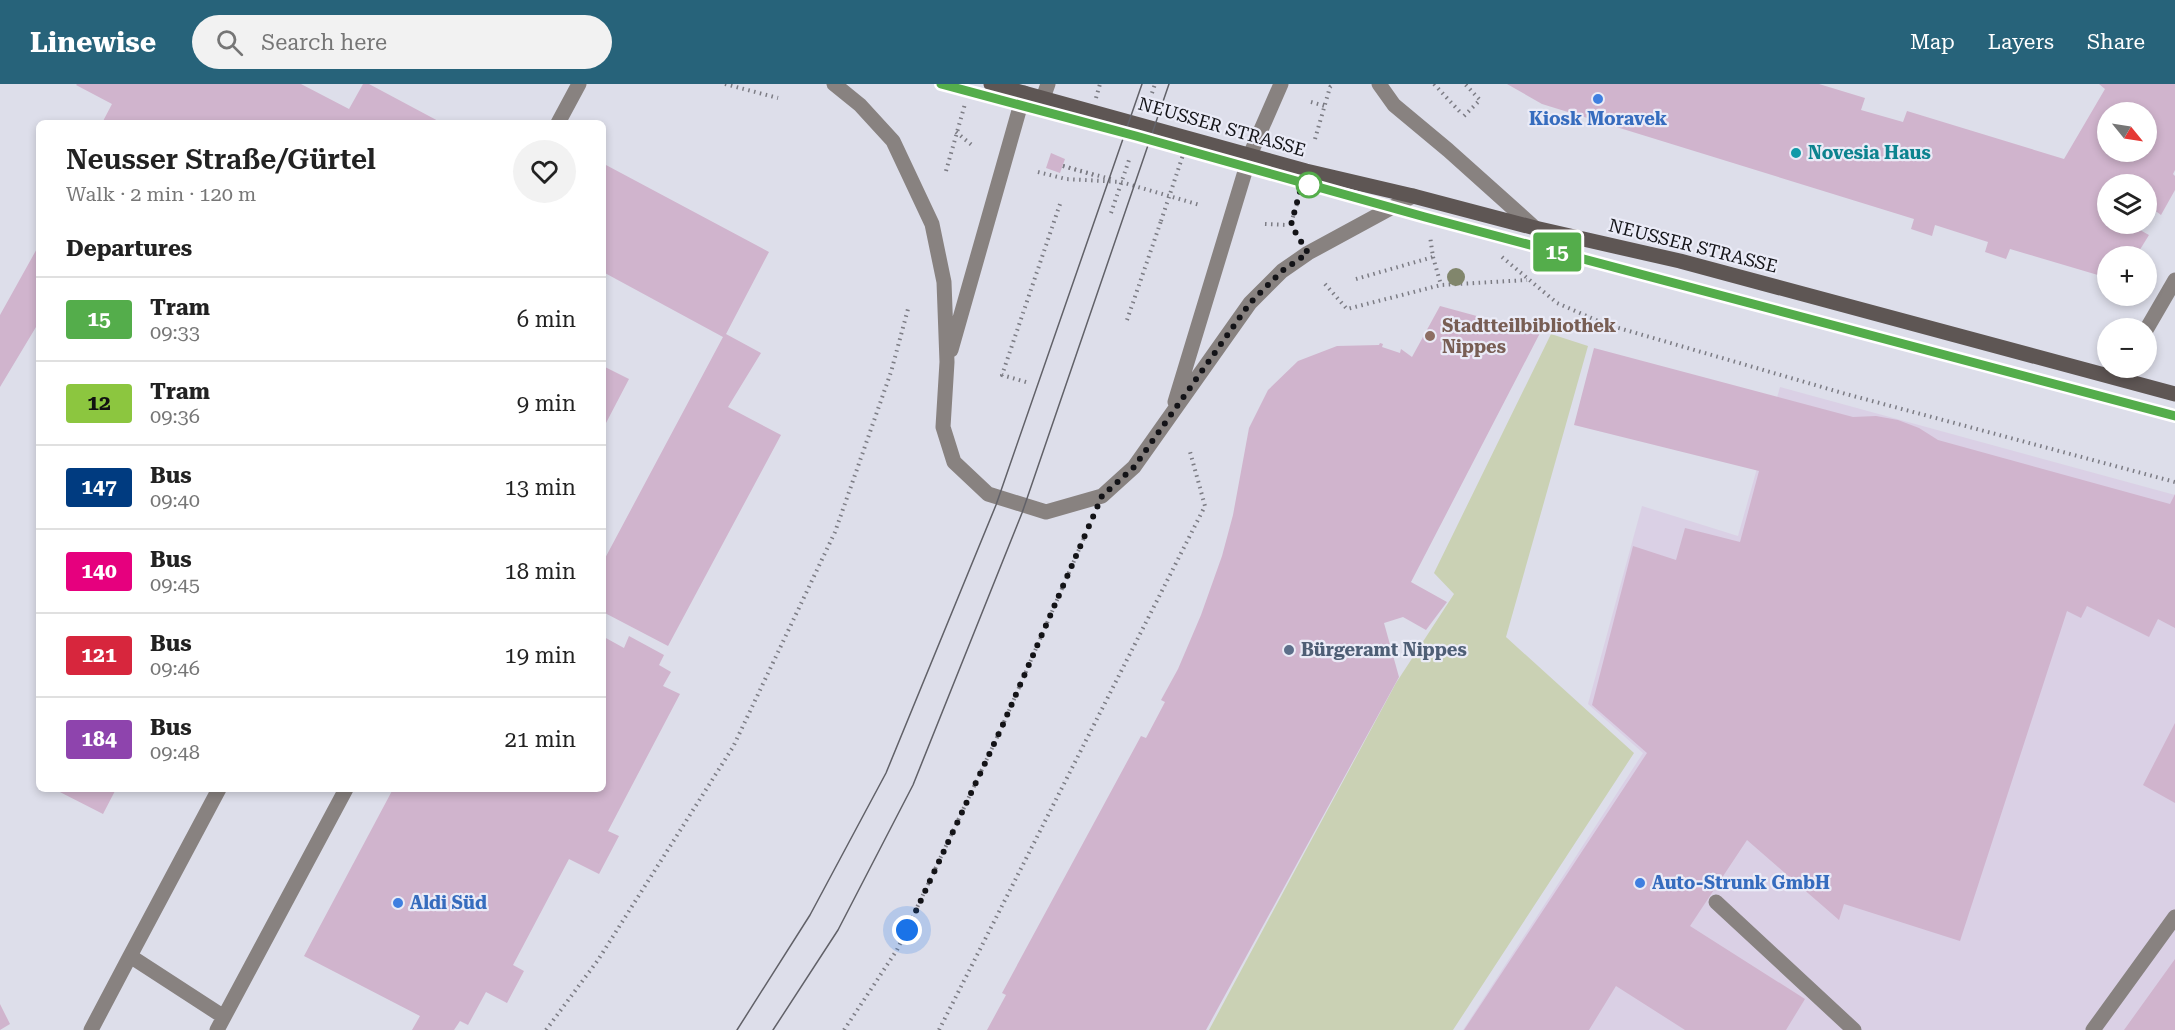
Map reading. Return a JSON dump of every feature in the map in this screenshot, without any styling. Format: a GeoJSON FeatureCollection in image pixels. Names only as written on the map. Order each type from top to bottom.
{"type":"FeatureCollection","features":[{"type":"Feature","properties":{"kind":"main road","name":"NEUSSER STRASSE"},"geometry":{"type":"LineString","coordinates":[[992,84],[1024,93],[1046,91],[1306,171],[1535,228],[1680,261],[2097,367]]}},
{"type":"Feature","properties":{"kind":"main road","name":"NEUSSER STRASSE"},"geometry":{"type":"LineString","coordinates":[[2134,378],[2175,394]]}},
{"type":"Feature","properties":{"kind":"street"},"geometry":{"type":"LineString","coordinates":[[560,120],[579,84]]}},
{"type":"Feature","properties":{"kind":"street"},"geometry":{"type":"LineString","coordinates":[[834,84],[860,105],[893,141],[932,224],[944,282],[947,362],[943,427],[954,462],[988,494],[1046,512],[1102,496],[1134,467],[1250,303],[1282,271],[1308,253],[1413,196]]}},
{"type":"Feature","properties":{"kind":"street"},"geometry":{"type":"LineString","coordinates":[[1171,415],[1250,155],[1281,84]]}},
{"type":"Feature","properties":{"kind":"street"},"geometry":{"type":"LineString","coordinates":[[1379,84],[1394,105],[1535,228]]}},
{"type":"Feature","properties":{"kind":"street"},"geometry":{"type":"LineString","coordinates":[[947,362],[1024,93]]}},
{"type":"Feature","properties":{"kind":"street"},"geometry":{"type":"LineString","coordinates":[[2153,318],[2175,280]]}},
{"type":"Feature","properties":{"kind":"street"},"geometry":{"type":"LineString","coordinates":[[92,1030],[217,792]]}},
{"type":"Feature","properties":{"kind":"street"},"geometry":{"type":"LineString","coordinates":[[130,957],[220,1023],[344,792]]}},
{"type":"Feature","properties":{"kind":"street"},"geometry":{"type":"LineString","coordinates":[[1716,902],[1854,1030]]}},
{"type":"Feature","properties":{"kind":"street"},"geometry":{"type":"LineString","coordinates":[[2093,1030],[2175,917]]}},
{"type":"Feature","properties":{"kind":"path"},"geometry":{"type":"LineString","coordinates":[[725,84],[778,98]]}},
{"type":"Feature","properties":{"kind":"path"},"geometry":{"type":"LineString","coordinates":[[1095,98],[1100,84]]}},
{"type":"Feature","properties":{"kind":"path"},"geometry":{"type":"LineString","coordinates":[[1308,253],[1291,225],[1330,87],[1334,84]]}},
{"type":"Feature","properties":{"kind":"path"},"geometry":{"type":"LineString","coordinates":[[1434,84],[1456,107]]}},
{"type":"Feature","properties":{"kind":"path"},"geometry":{"type":"LineString","coordinates":[[1464,116],[1480,100],[1465,84]]}},
{"type":"Feature","properties":{"kind":"path"},"geometry":{"type":"LineString","coordinates":[[1127,320],[1185,149]]}},
{"type":"Feature","properties":{"kind":"path"},"geometry":{"type":"LineString","coordinates":[[1006,155],[1035,171],[1066,179],[1121,182]]}},
{"type":"Feature","properties":{"kind":"path"},"geometry":{"type":"LineString","coordinates":[[1063,166],[1097,176]]}},
{"type":"Feature","properties":{"kind":"path"},"geometry":{"type":"LineString","coordinates":[[1070,168],[1232,214]]}},
{"type":"Feature","properties":{"kind":"path"},"geometry":{"type":"LineString","coordinates":[[1111,213],[1116,195]]}},
{"type":"Feature","properties":{"kind":"path"},"geometry":{"type":"LineString","coordinates":[[1026,382],[1002,375],[1060,204]]}},
{"type":"Feature","properties":{"kind":"path"},"geometry":{"type":"LineString","coordinates":[[1044,258],[1059,212]]}},
{"type":"Feature","properties":{"kind":"path"},"geometry":{"type":"LineString","coordinates":[[1433,257],[1441,285]]}},
{"type":"Feature","properties":{"kind":"path"},"geometry":{"type":"LineString","coordinates":[[1356,279],[1415,261]]}},
{"type":"Feature","properties":{"kind":"path"},"geometry":{"type":"LineString","coordinates":[[1325,284],[1347,309],[1441,285],[1528,280],[1557,303],[1605,324],[1846,394],[2175,482]]}},
{"type":"Feature","properties":{"kind":"path"},"geometry":{"type":"LineString","coordinates":[[546,1030],[598,960],[733,747],[835,532],[891,372]]}},
{"type":"Feature","properties":{"kind":"path"},"geometry":{"type":"LineString","coordinates":[[939,1030],[1205,506],[1188,445]]}},
{"type":"Feature","properties":{"kind":"path"},"geometry":{"type":"LineString","coordinates":[[844,1030],[897,950],[1001,729],[1102,496]]}},
{"type":"Feature","properties":{"kind":"shaded area"},"geometry":{"type":"Polygon","coordinates":[[[1780,387],[2175,495],[2175,1030],[1463,1030],[1643,753],[1588,704],[1642,506],[1738,536],[1780,387]]]}},
{"type":"Feature","properties":{"kind":"green space"},"geometry":{"type":"Polygon","coordinates":[[[1551,334],[1588,346],[1506,637],[1634,753],[1453,1030],[1209,1030],[1396,683],[1454,594],[1434,573],[1551,334]]]}},
{"type":"Feature","properties":{"kind":"building"},"geometry":{"type":"Polygon","coordinates":[[[301,84],[349,109],[363,84],[369,84],[436,120],[104,120],[112,104],[76,85],[301,84]]]}},
{"type":"Feature","properties":{"kind":"building"},"geometry":{"type":"Polygon","coordinates":[[[1507,84],[1819,84],[1865,98],[1861,110],[1903,122],[1907,111],[2064,159],[2097,103],[2097,162],[2157,162],[2157,102],[2097,102],[2105,89],[2099,84],[2175,84],[2175,170],[2173,174],[2175,190],[2161,215],[2157,212],[2157,174],[2097,174],[2097,234],[2149,235],[2142,246],[2097,246],[2097,275],[2010,249],[2006,259],[1985,252],[1988,242],[1935,225],[1932,236],[1911,229],[1914,219],[1542,104],[1507,84]]]}},
{"type":"Feature","properties":{"kind":"building"},"geometry":{"type":"Polygon","coordinates":[[[1051,153],[1065,159],[1060,173],[1046,168],[1051,153]]]}},
{"type":"Feature","properties":{"kind":"building"},"geometry":{"type":"Polygon","coordinates":[[[606,165],[769,252],[726,334],[761,353],[728,407],[781,435],[668,646],[606,614],[606,556],[723,337],[606,274],[606,165]]]}},
{"type":"Feature","properties":{"kind":"building"},"geometry":{"type":"Polygon","coordinates":[[[36,250],[36,327],[0,387],[0,315],[36,250]]]}},
{"type":"Feature","properties":{"kind":"building","name":"Bürgeramt Nippes"},"geometry":{"type":"Polygon","coordinates":[[[1440,306],[1484,318],[1479,329],[1489,334],[1496,322],[1540,333],[1411,582],[1447,602],[1426,630],[1403,617],[1384,623],[1399,677],[1206,1030],[987,1030],[1006,995],[1002,993],[1141,736],[1146,738],[1165,702],[1161,700],[1178,669],[1201,615],[1222,556],[1233,515],[1249,428],[1268,390],[1298,361],[1337,346],[1379,345],[1380,343],[1383,344],[1382,347],[1400,353],[1401,349],[1412,357],[1440,306]]]}},
{"type":"Feature","properties":{"kind":"building"},"geometry":{"type":"Polygon","coordinates":[[[1594,348],[1853,417],[1876,416],[1898,420],[1919,428],[1938,440],[2170,504],[2175,494],[2175,628],[2158,619],[2149,637],[2087,606],[2081,618],[2067,611],[1960,941],[1844,904],[1839,920],[1747,840],[1690,926],[1805,999],[1786,1030],[1685,1030],[1616,986],[1589,1030],[1464,1030],[1647,753],[1592,705],[1633,546],[1676,560],[1685,528],[1740,542],[1759,471],[1574,425],[1594,348]]]}},
{"type":"Feature","properties":{"kind":"building"},"geometry":{"type":"Polygon","coordinates":[[[606,368],[629,379],[606,423],[606,368]]]}},
{"type":"Feature","properties":{"kind":"building"},"geometry":{"type":"Polygon","coordinates":[[[629,636],[664,655],[659,665],[671,672],[663,686],[680,694],[608,831],[619,836],[599,874],[569,859],[513,965],[524,971],[507,1003],[486,992],[468,1025],[460,1021],[454,1030],[412,1030],[420,1016],[304,956],[391,792],[606,792],[606,638],[624,648],[629,636]]]}},
{"type":"Feature","properties":{"kind":"building"},"geometry":{"type":"Polygon","coordinates":[[[2175,723],[2175,803],[2143,785],[2175,723]]]}},
{"type":"Feature","properties":{"kind":"building"},"geometry":{"type":"Polygon","coordinates":[[[60,792],[114,792],[103,814],[60,792]]]}},
{"type":"Feature","properties":{"kind":"building"},"geometry":{"type":"Polygon","coordinates":[[[2175,959],[2175,1030],[2124,1030],[2175,959]]]}},
{"type":"Feature","properties":{"kind":"building"},"geometry":{"type":"Polygon","coordinates":[[[0,1004],[10,1024],[0,1030],[0,1004]]]}},
{"type":"Feature","properties":{"kind":"tram line","name":"15"},"geometry":{"type":"LineString","coordinates":[[941,84],[1425,217],[2175,416]]}},
{"type":"Feature","properties":{"kind":"tram line"},"geometry":{"type":"LineString","coordinates":[[737,1030],[810,915],[886,773],[996,505],[1142,84]]}},
{"type":"Feature","properties":{"kind":"tram line"},"geometry":{"type":"LineString","coordinates":[[773,1030],[838,930],[913,785],[1022,513],[1169,84]]}},
{"type":"Feature","properties":{"kind":"place","name":"Kiosk Moravek"},"geometry":{"type":"Point","coordinates":[1598,99]}},
{"type":"Feature","properties":{"kind":"place","name":"Novesia Haus"},"geometry":{"type":"Point","coordinates":[1796,153]}},
{"type":"Feature","properties":{"kind":"place","name":"Stadtteilbibliothek Nippes"},"geometry":{"type":"Point","coordinates":[1430,336]}},
{"type":"Feature","properties":{"kind":"place","name":"Bürgeramt Nippes"},"geometry":{"type":"Point","coordinates":[1289,650]}},
{"type":"Feature","properties":{"kind":"place","name":"Auto-Strunk GmbH"},"geometry":{"type":"Point","coordinates":[1640,883]}},
{"type":"Feature","properties":{"kind":"place","name":"Aldi Süd"},"geometry":{"type":"Point","coordinates":[398,903]}},
{"type":"Feature","properties":{"kind":"route"},"geometry":{"type":"LineString","coordinates":[[907,930],[1001,729],[1102,496],[1134,467],[1250,303],[1282,271],[1308,253],[1291,225],[1300,191],[1309,185]]}}]}
